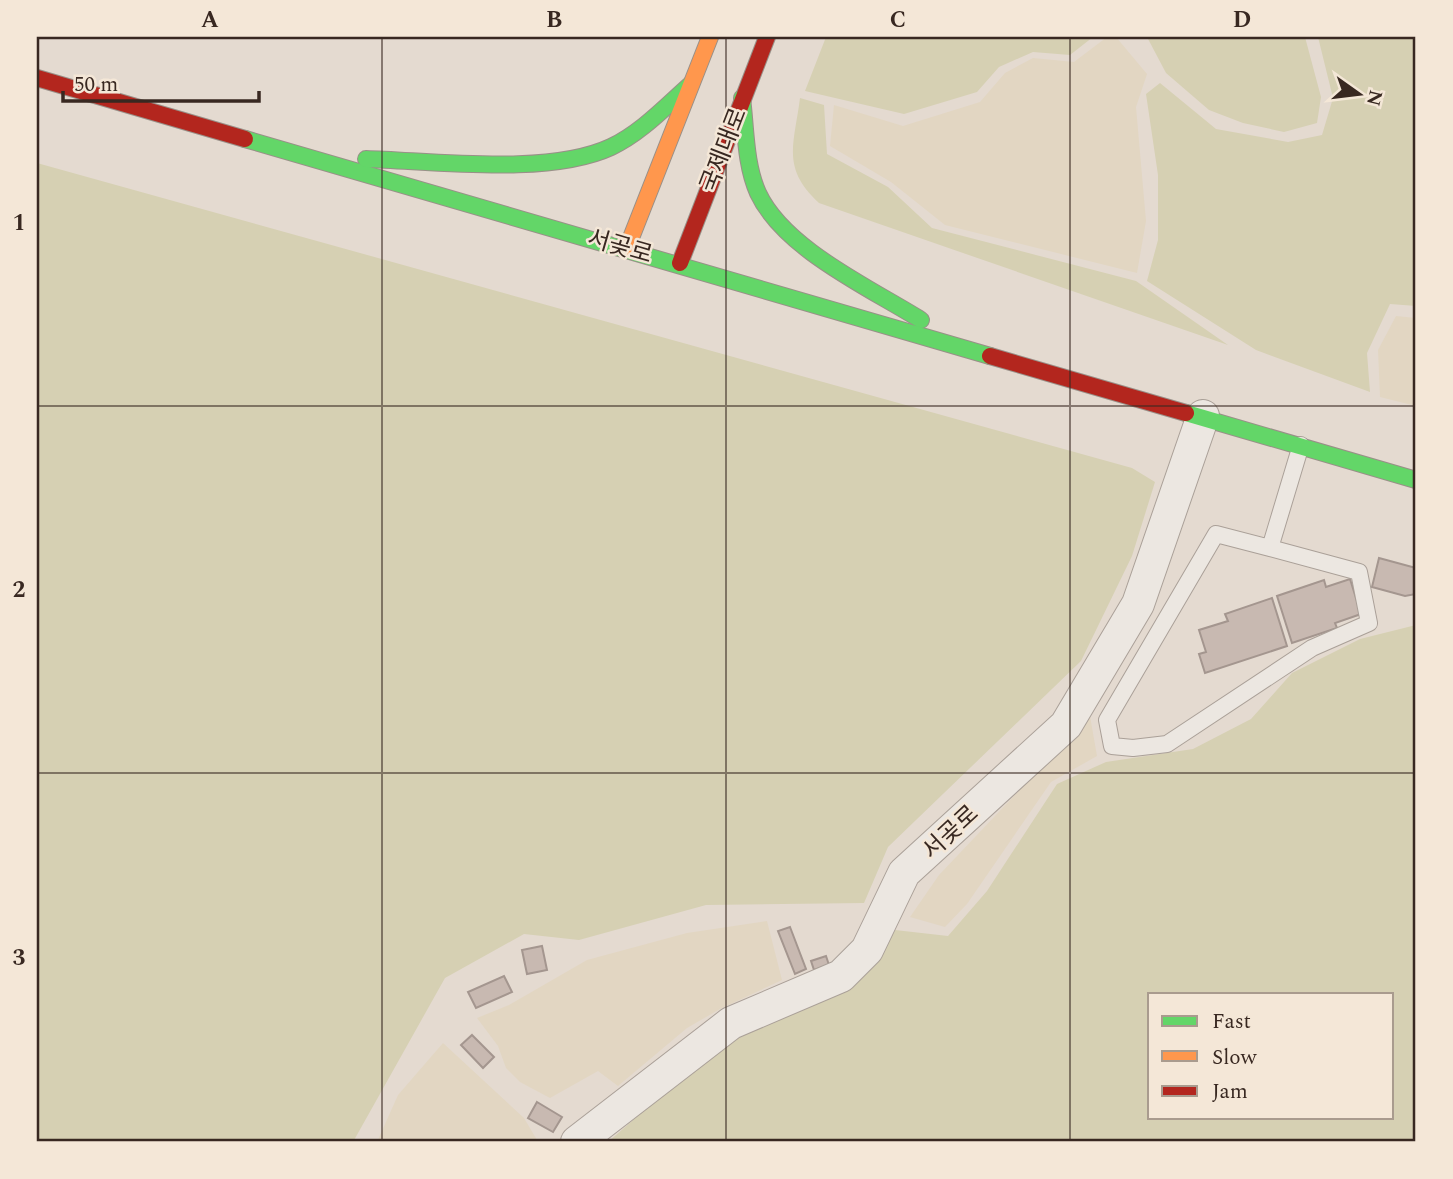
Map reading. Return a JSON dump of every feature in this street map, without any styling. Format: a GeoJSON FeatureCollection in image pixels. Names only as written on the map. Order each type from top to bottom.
{"type":"FeatureCollection","features":[{"type":"Feature","properties":{"kind":"main road"},"geometry":{"type":"LineString","coordinates":[[627,248],[710,37]]}},
{"type":"Feature","properties":{"kind":"main road","name":"국제대로"},"geometry":{"type":"LineString","coordinates":[[680,263],[767,37]]}},
{"type":"Feature","properties":{"kind":"main road","name":"서곶로"},"geometry":{"type":"LineString","coordinates":[[37,78],[958,344],[1416,480]]}},
{"type":"Feature","properties":{"kind":"main road"},"geometry":{"type":"LineString","coordinates":[[314,158],[567,161],[611,148],[694,78]]}},
{"type":"Feature","properties":{"kind":"main road"},"geometry":{"type":"LineString","coordinates":[[744,95],[753,177],[768,212],[806,246],[958,344]]}},
{"type":"Feature","properties":{"kind":"street","name":"서곶로"},"geometry":{"type":"LineString","coordinates":[[577,1142],[731,1023],[841,976],[867,950],[904,873],[1066,725],[1138,604],[1203,416]]}},
{"type":"Feature","properties":{"kind":"lane"},"geometry":{"type":"LineString","coordinates":[[1270,548],[1301,445]]}},
{"type":"Feature","properties":{"kind":"lane"},"geometry":{"type":"LineString","coordinates":[[1216,534],[1270,548],[1359,572],[1369,622],[1311,648],[1167,744],[1133,748],[1112,746],[1107,720],[1216,534]]}},
{"type":"Feature","properties":{"kind":"shaded area"},"geometry":{"type":"Polygon","coordinates":[[[826,37],[1093,37],[1070,55],[1033,52],[999,67],[977,92],[904,114],[805,91],[826,37]]]}},
{"type":"Feature","properties":{"kind":"shaded area"},"geometry":{"type":"Polygon","coordinates":[[[1107,37],[1116,37],[1147,74],[1136,107],[1146,221],[1137,273],[945,225],[891,182],[830,146],[834,105],[903,126],[980,102],[1005,73],[1033,58],[1074,62],[1107,37]]]}},
{"type":"Feature","properties":{"kind":"shaded area"},"geometry":{"type":"Polygon","coordinates":[[[1147,37],[1305,37],[1321,97],[1317,123],[1284,132],[1243,123],[1209,110],[1166,73],[1147,37]]]}},
{"type":"Feature","properties":{"kind":"shaded area"},"geometry":{"type":"Polygon","coordinates":[[[1318,37],[1416,37],[1416,306],[1390,304],[1367,353],[1370,392],[1256,350],[1147,281],[1158,240],[1158,175],[1146,94],[1160,83],[1216,129],[1288,142],[1322,135],[1333,98],[1318,37]]]}},
{"type":"Feature","properties":{"kind":"shaded area"},"geometry":{"type":"Polygon","coordinates":[[[800,98],[824,105],[827,154],[888,187],[932,228],[1136,281],[1228,345],[819,203],[799,178],[795,167],[793,143],[800,98]]]}},
{"type":"Feature","properties":{"kind":"shaded area"},"geometry":{"type":"Polygon","coordinates":[[[37,163],[1132,468],[1155,482],[1132,556],[1081,661],[888,847],[864,903],[706,905],[579,940],[524,934],[445,978],[353,1142],[37,1142],[37,163]]]}},
{"type":"Feature","properties":{"kind":"shaded area"},"geometry":{"type":"Polygon","coordinates":[[[1396,316],[1416,318],[1416,406],[1380,397],[1378,350],[1396,316]]]}},
{"type":"Feature","properties":{"kind":"shaded area"},"geometry":{"type":"Polygon","coordinates":[[[1416,625],[1416,1142],[608,1142],[728,1037],[856,982],[895,930],[948,936],[987,891],[1057,784],[1106,762],[1193,749],[1251,719],[1292,673],[1360,639],[1416,625]]]}},
{"type":"Feature","properties":{"kind":"shaded area"},"geometry":{"type":"Polygon","coordinates":[[[1090,716],[1097,756],[1051,782],[967,904],[945,927],[910,917],[939,875],[1090,716]]]}},
{"type":"Feature","properties":{"kind":"shaded area"},"geometry":{"type":"Polygon","coordinates":[[[767,921],[782,980],[687,1028],[618,1086],[598,1071],[550,1098],[520,1082],[506,1068],[498,1046],[477,1018],[509,1005],[587,960],[687,933],[767,921]]]}},
{"type":"Feature","properties":{"kind":"shaded area"},"geometry":{"type":"Polygon","coordinates":[[[443,1043],[524,1118],[537,1140],[377,1142],[398,1095],[443,1043]]]}},
{"type":"Feature","properties":{"kind":"building"},"geometry":{"type":"Polygon","coordinates":[[[1379,558],[1416,568],[1416,594],[1405,596],[1372,587],[1379,558]]]}},
{"type":"Feature","properties":{"kind":"building"},"geometry":{"type":"Polygon","coordinates":[[[1350,579],[1361,614],[1335,623],[1337,628],[1292,643],[1277,596],[1324,580],[1326,587],[1350,579]]]}},
{"type":"Feature","properties":{"kind":"building"},"geometry":{"type":"Polygon","coordinates":[[[1272,598],[1287,646],[1205,673],[1199,654],[1206,652],[1199,630],[1228,621],[1225,614],[1272,598]]]}},
{"type":"Feature","properties":{"kind":"building"},"geometry":{"type":"Polygon","coordinates":[[[790,927],[806,969],[795,974],[778,931],[790,927]]]}},
{"type":"Feature","properties":{"kind":"building"},"geometry":{"type":"Polygon","coordinates":[[[542,946],[547,970],[527,974],[522,950],[542,946]]]}},
{"type":"Feature","properties":{"kind":"building"},"geometry":{"type":"Polygon","coordinates":[[[826,956],[829,965],[814,970],[811,961],[826,956]]]}},
{"type":"Feature","properties":{"kind":"building"},"geometry":{"type":"Polygon","coordinates":[[[504,976],[512,992],[476,1008],[468,992],[504,976]]]}},
{"type":"Feature","properties":{"kind":"building"},"geometry":{"type":"Polygon","coordinates":[[[472,1035],[494,1057],[483,1068],[461,1045],[472,1035]]]}},
{"type":"Feature","properties":{"kind":"building"},"geometry":{"type":"Polygon","coordinates":[[[537,1102],[562,1117],[553,1132],[528,1118],[537,1102]]]}},
{"type":"Feature","properties":{"kind":"traffic: fast"},"geometry":{"type":"LineString","coordinates":[[366,159],[491,165],[556,161],[586,156],[611,147],[633,134],[691,84]]}},
{"type":"Feature","properties":{"kind":"traffic: fast"},"geometry":{"type":"LineString","coordinates":[[742,98],[751,170],[758,193],[770,213],[787,232],[830,266],[921,320]]}},
{"type":"Feature","properties":{"kind":"traffic: fast"},"geometry":{"type":"LineString","coordinates":[[245,139],[990,356]]}},
{"type":"Feature","properties":{"kind":"traffic: fast"},"geometry":{"type":"LineString","coordinates":[[1186,413],[1416,480]]}},
{"type":"Feature","properties":{"kind":"traffic: slow"},"geometry":{"type":"LineString","coordinates":[[627,248],[710,37]]}},
{"type":"Feature","properties":{"kind":"traffic: jam"},"geometry":{"type":"LineString","coordinates":[[680,263],[767,37]]}},
{"type":"Feature","properties":{"kind":"traffic: jam"},"geometry":{"type":"LineString","coordinates":[[37,78],[245,139]]}},
{"type":"Feature","properties":{"kind":"traffic: jam"},"geometry":{"type":"LineString","coordinates":[[990,356],[1186,413]]}}]}
